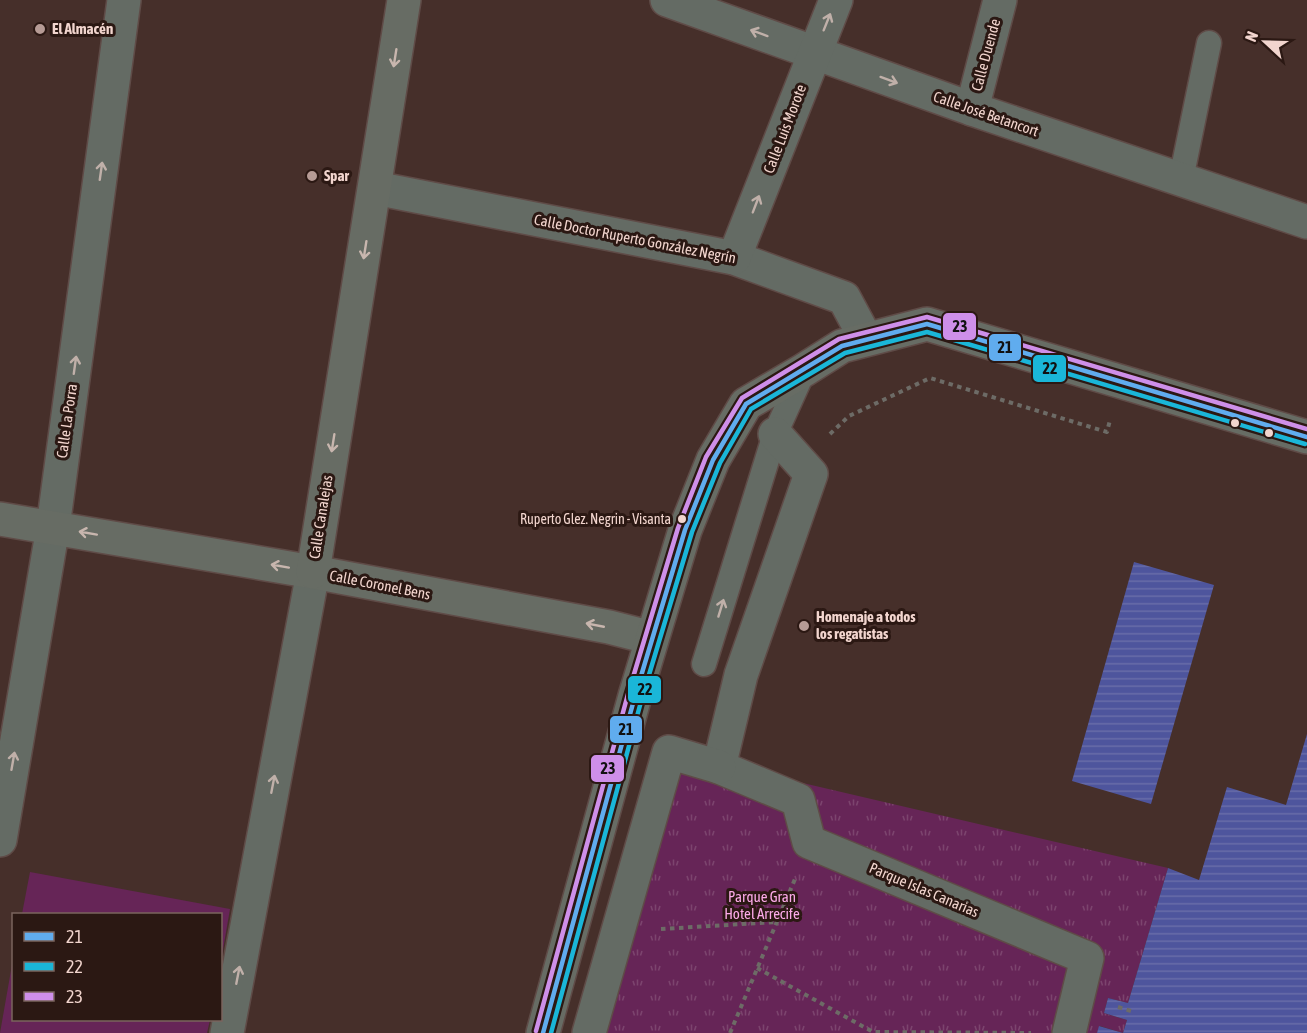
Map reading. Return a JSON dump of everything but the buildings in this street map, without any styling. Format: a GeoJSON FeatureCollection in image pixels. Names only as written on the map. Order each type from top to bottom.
{"type":"FeatureCollection","features":[{"type":"Feature","properties":{"kind":"street","name":"Calle La Porra"},"geometry":{"type":"LineString","coordinates":[[0,840],[53,527],[124,0]]}},
{"type":"Feature","properties":{"kind":"street","name":"Calle Canalejas"},"geometry":{"type":"LineString","coordinates":[[227,1033],[313,572],[404,0]]}},
{"type":"Feature","properties":{"kind":"street","name":"Calle José Betancort"},"geometry":{"type":"LineString","coordinates":[[667,0],[972,110],[1307,222]]}},
{"type":"Feature","properties":{"kind":"street","name":"Calle Luis Morote"},"geometry":{"type":"LineString","coordinates":[[734,258],[836,0]]}},
{"type":"Feature","properties":{"kind":"street","name":"Calle Duende"},"geometry":{"type":"LineString","coordinates":[[972,110],[1000,0]]}},
{"type":"Feature","properties":{"kind":"street","name":"Calle Doctor Ruperto González Negrín"},"geometry":{"type":"LineString","coordinates":[[375,188],[734,258],[844,298],[866,339]]}},
{"type":"Feature","properties":{"kind":"street"},"geometry":{"type":"LineString","coordinates":[[543,1033],[652,638],[685,530],[713,460],[746,404],[842,346],[927,324],[1297,436],[1307,437]]}},
{"type":"Feature","properties":{"kind":"street"},"geometry":{"type":"LineString","coordinates":[[719,767],[741,675],[811,474],[775,434]]}},
{"type":"Feature","properties":{"kind":"street","name":"Calle Coronel Bens"},"geometry":{"type":"LineString","coordinates":[[0,519],[313,572],[609,627],[652,638]]}},
{"type":"Feature","properties":{"kind":"street"},"geometry":{"type":"LineString","coordinates":[[589,1033],[669,752],[719,767],[798,800],[809,842]]}},
{"type":"Feature","properties":{"kind":"street","name":"Parque Islas Canarias"},"geometry":{"type":"LineString","coordinates":[[809,842],[1087,958],[1069,1033]]}},
{"type":"Feature","properties":{"kind":"lane"},"geometry":{"type":"LineString","coordinates":[[1181,179],[1209,43]]}},
{"type":"Feature","properties":{"kind":"lane"},"geometry":{"type":"LineString","coordinates":[[704,664],[775,434],[814,364]]}},
{"type":"Feature","properties":{"kind":"path"},"geometry":{"type":"LineString","coordinates":[[811,474],[824,440],[849,416],[930,378],[1107,432],[1122,382]]}},
{"type":"Feature","properties":{"kind":"path"},"geometry":{"type":"LineString","coordinates":[[730,1033],[809,842]]}},
{"type":"Feature","properties":{"kind":"path"},"geometry":{"type":"LineString","coordinates":[[618,931],[776,922]]}},
{"type":"Feature","properties":{"kind":"path"},"geometry":{"type":"LineString","coordinates":[[757,968],[873,1033],[1069,1033]]}},
{"type":"Feature","properties":{"kind":"green space","name":"Parque Gran Hotel Arrecife"},"geometry":{"type":"Polygon","coordinates":[[[669,752],[1168,868],[1128,1003],[1108,998],[1104,1013],[1127,1020],[1123,1033],[1100,1026],[1097,1033],[596,1033],[669,752]]]}},
{"type":"Feature","properties":{"kind":"green space"},"geometry":{"type":"Polygon","coordinates":[[[30,872],[230,909],[222,955],[222,913],[22,913],[30,872]]]}},
{"type":"Feature","properties":{"kind":"green space"},"geometry":{"type":"Polygon","coordinates":[[[12,965],[12,1021],[210,1021],[207,1033],[0,1033],[12,965]]]}},
{"type":"Feature","properties":{"kind":"water"},"geometry":{"type":"Polygon","coordinates":[[[1134,562],[1214,585],[1151,804],[1072,781],[1134,562]]]}},
{"type":"Feature","properties":{"kind":"water"},"geometry":{"type":"Polygon","coordinates":[[[1307,734],[1307,1033],[1123,1033],[1127,1020],[1104,1013],[1108,998],[1128,1003],[1168,868],[1199,880],[1227,787],[1286,805],[1307,734]]]}},
{"type":"Feature","properties":{"kind":"water"},"geometry":{"type":"Polygon","coordinates":[[[1099,1026],[1123,1033],[1097,1033],[1099,1026]]]}},
{"type":"Feature","properties":{"kind":"transit line","name":"23"},"geometry":{"type":"LineString","coordinates":[[536,1031],[628,694],[678,528],[706,457],[742,398],[839,339],[927,317],[1307,429]]}},
{"type":"Feature","properties":{"kind":"transit line","name":"21"},"geometry":{"type":"LineString","coordinates":[[543,1033],[635,696],[685,530],[713,460],[746,404],[842,346],[927,324],[1307,437]]}},
{"type":"Feature","properties":{"kind":"transit line","name":"22"},"geometry":{"type":"LineString","coordinates":[[551,1033],[642,698],[692,532],[720,463],[751,409],[845,353],[927,332],[1305,444]]}},
{"type":"Feature","properties":{"kind":"place","name":"El Almacén"},"geometry":{"type":"Point","coordinates":[40,29]}},
{"type":"Feature","properties":{"kind":"place","name":"Spar"},"geometry":{"type":"Point","coordinates":[312,176]}},
{"type":"Feature","properties":{"kind":"place","name":"Ruperto Glez. Negrin - Visanta"},"geometry":{"type":"Point","coordinates":[682,519]}},
{"type":"Feature","properties":{"kind":"place","name":"Homenaje a todos los regatistas"},"geometry":{"type":"Point","coordinates":[804,626]}}]}
